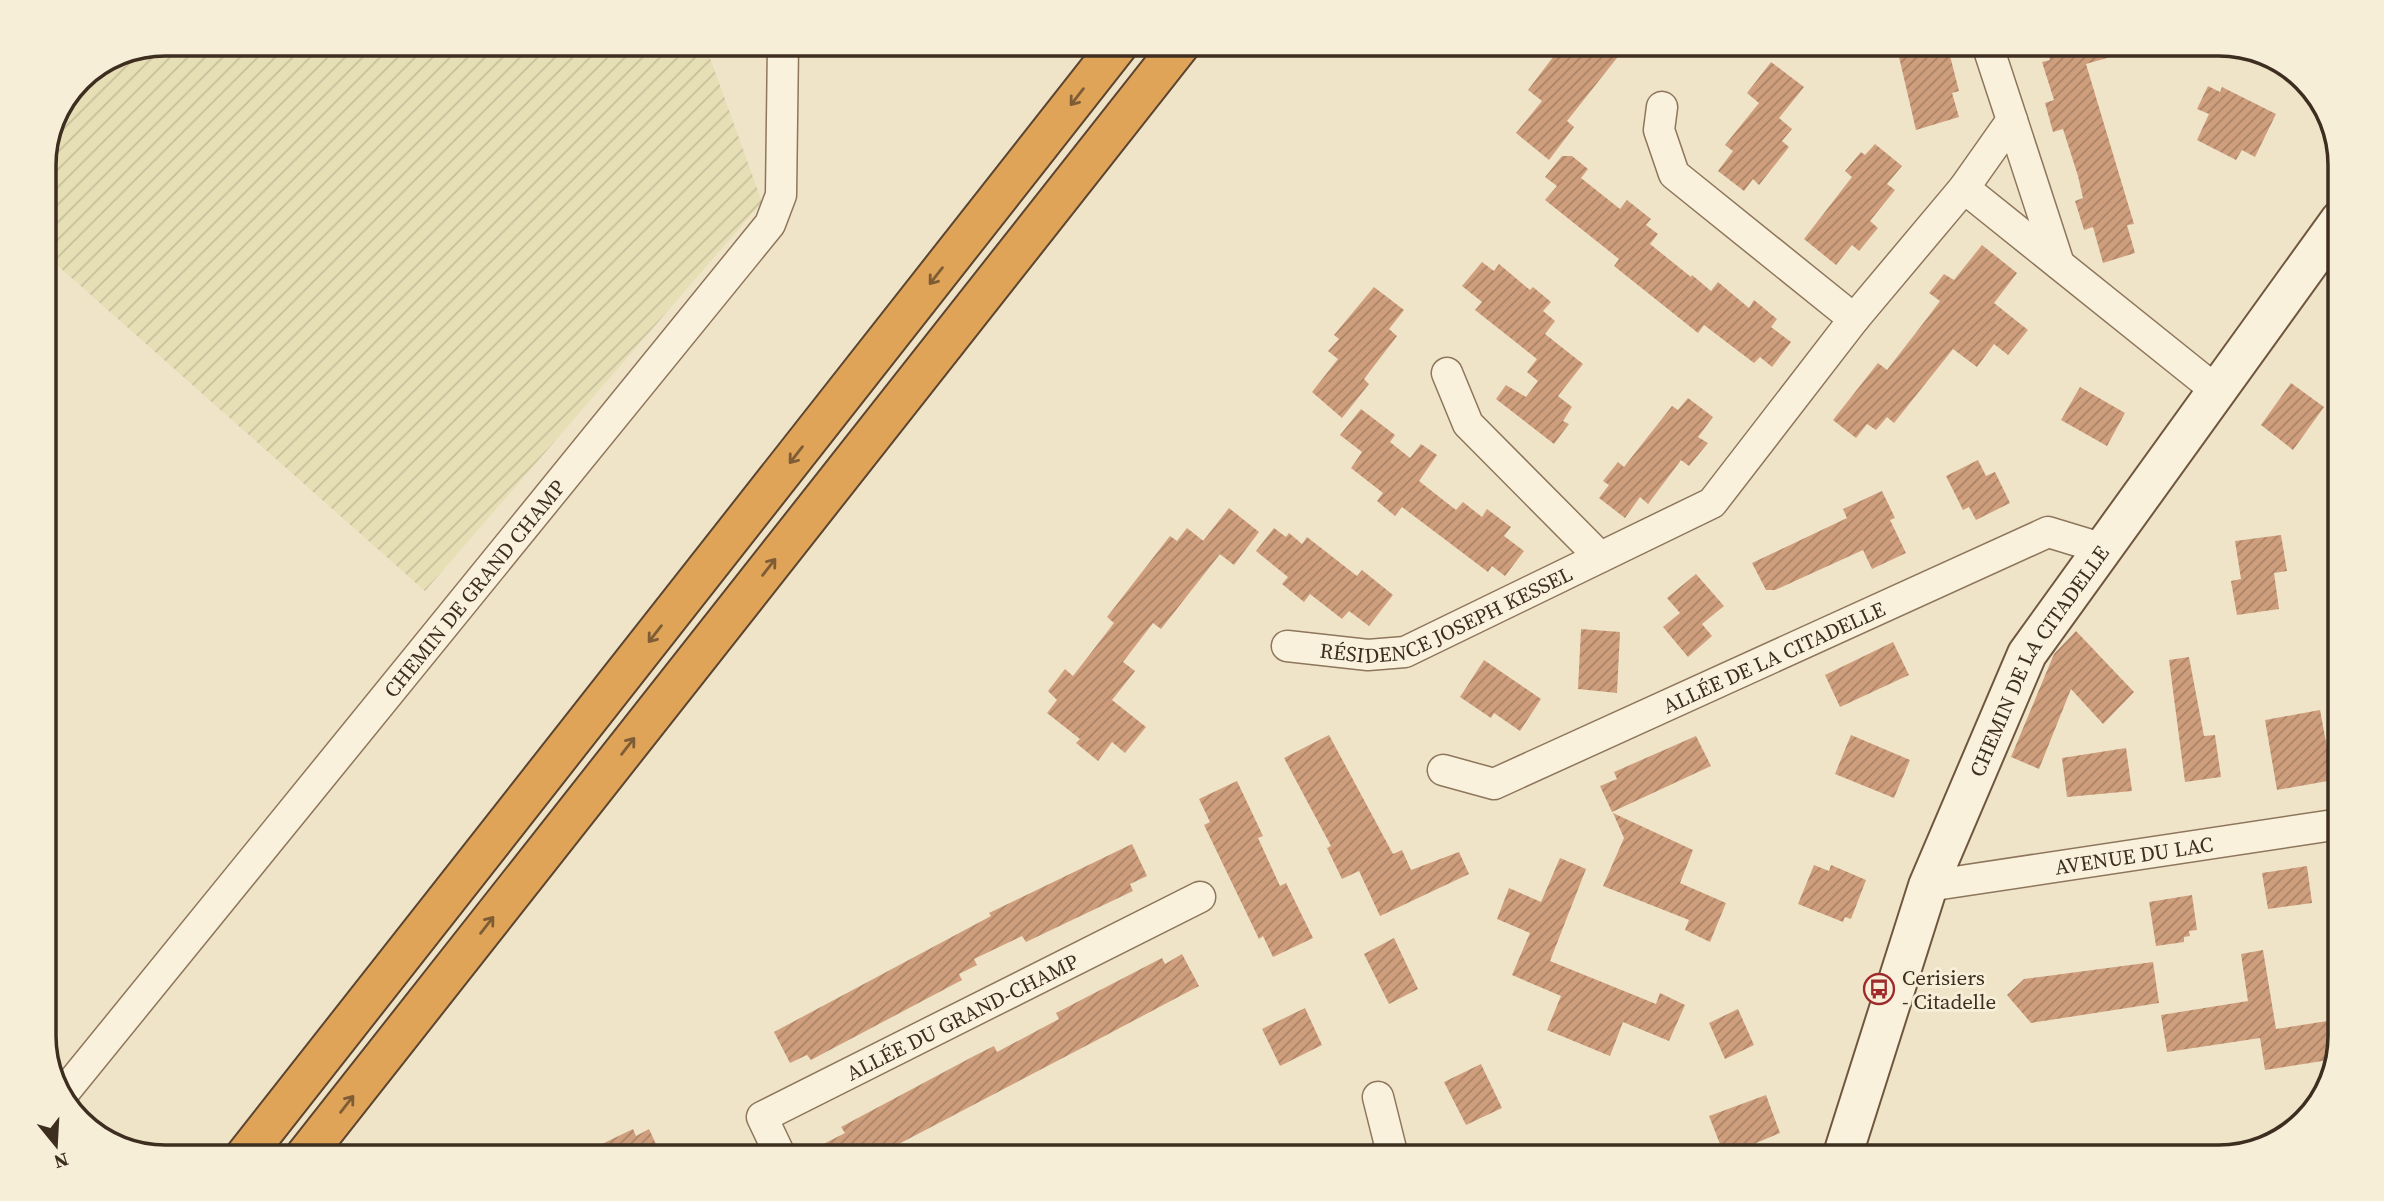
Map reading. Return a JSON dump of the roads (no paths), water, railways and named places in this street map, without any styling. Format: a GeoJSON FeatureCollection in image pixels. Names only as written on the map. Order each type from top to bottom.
{"type":"FeatureCollection","features":[{"type":"Feature","properties":{"kind":"highway"},"geometry":{"type":"LineString","coordinates":[[253,1145],[1110,56]]}},
{"type":"Feature","properties":{"kind":"highway"},"geometry":{"type":"LineString","coordinates":[[313,1145],[1172,56]]}},
{"type":"Feature","properties":{"kind":"street","name":"CHEMIN DE GRAND CHAMP"},"geometry":{"type":"LineString","coordinates":[[69,1087],[770,224],[781,195],[783,56]]}},
{"type":"Feature","properties":{"kind":"street"},"geometry":{"type":"LineString","coordinates":[[1991,56],[2059,264]]}},
{"type":"Feature","properties":{"kind":"street"},"geometry":{"type":"LineString","coordinates":[[1662,107],[1659,130],[1674,174],[1854,319]]}},
{"type":"Feature","properties":{"kind":"street","name":"RÉSIDENCE JOSEPH KESSEL"},"geometry":{"type":"LineString","coordinates":[[1287,646],[1368,655],[1405,652],[1712,503],[1854,319],[1964,188],[2012,120]]}},
{"type":"Feature","properties":{"kind":"street"},"geometry":{"type":"LineString","coordinates":[[1964,188],[2217,391]]}},
{"type":"Feature","properties":{"kind":"street","name":"CHEMIN DE LA CITADELLE"},"geometry":{"type":"LineString","coordinates":[[1846,1145],[1928,886],[2027,654],[2328,237]]}},
{"type":"Feature","properties":{"kind":"street","name":"RÉSIDENCE JOSEPH KESSEL"},"geometry":{"type":"LineString","coordinates":[[1447,373],[1468,424],[1600,557]]}},
{"type":"Feature","properties":{"kind":"street","name":"ALLÉE DE LA CITADELLE"},"geometry":{"type":"LineString","coordinates":[[1443,770],[1494,784],[2048,532],[2104,549]]}},
{"type":"Feature","properties":{"kind":"street","name":"AVENUE DU LAC"},"geometry":{"type":"LineString","coordinates":[[1928,886],[2328,826]]}},
{"type":"Feature","properties":{"kind":"street","name":"ALLÉE DU GRAND-CHAMP"},"geometry":{"type":"LineString","coordinates":[[775,1145],[762,1116],[1200,897]]}},
{"type":"Feature","properties":{"kind":"street"},"geometry":{"type":"LineString","coordinates":[[1378,1097],[1390,1145]]}},
{"type":"Feature","properties":{"kind":"place","name":"Cerisiers - Citadelle"},"geometry":{"type":"Point","coordinates":[1879,989]}}]}
